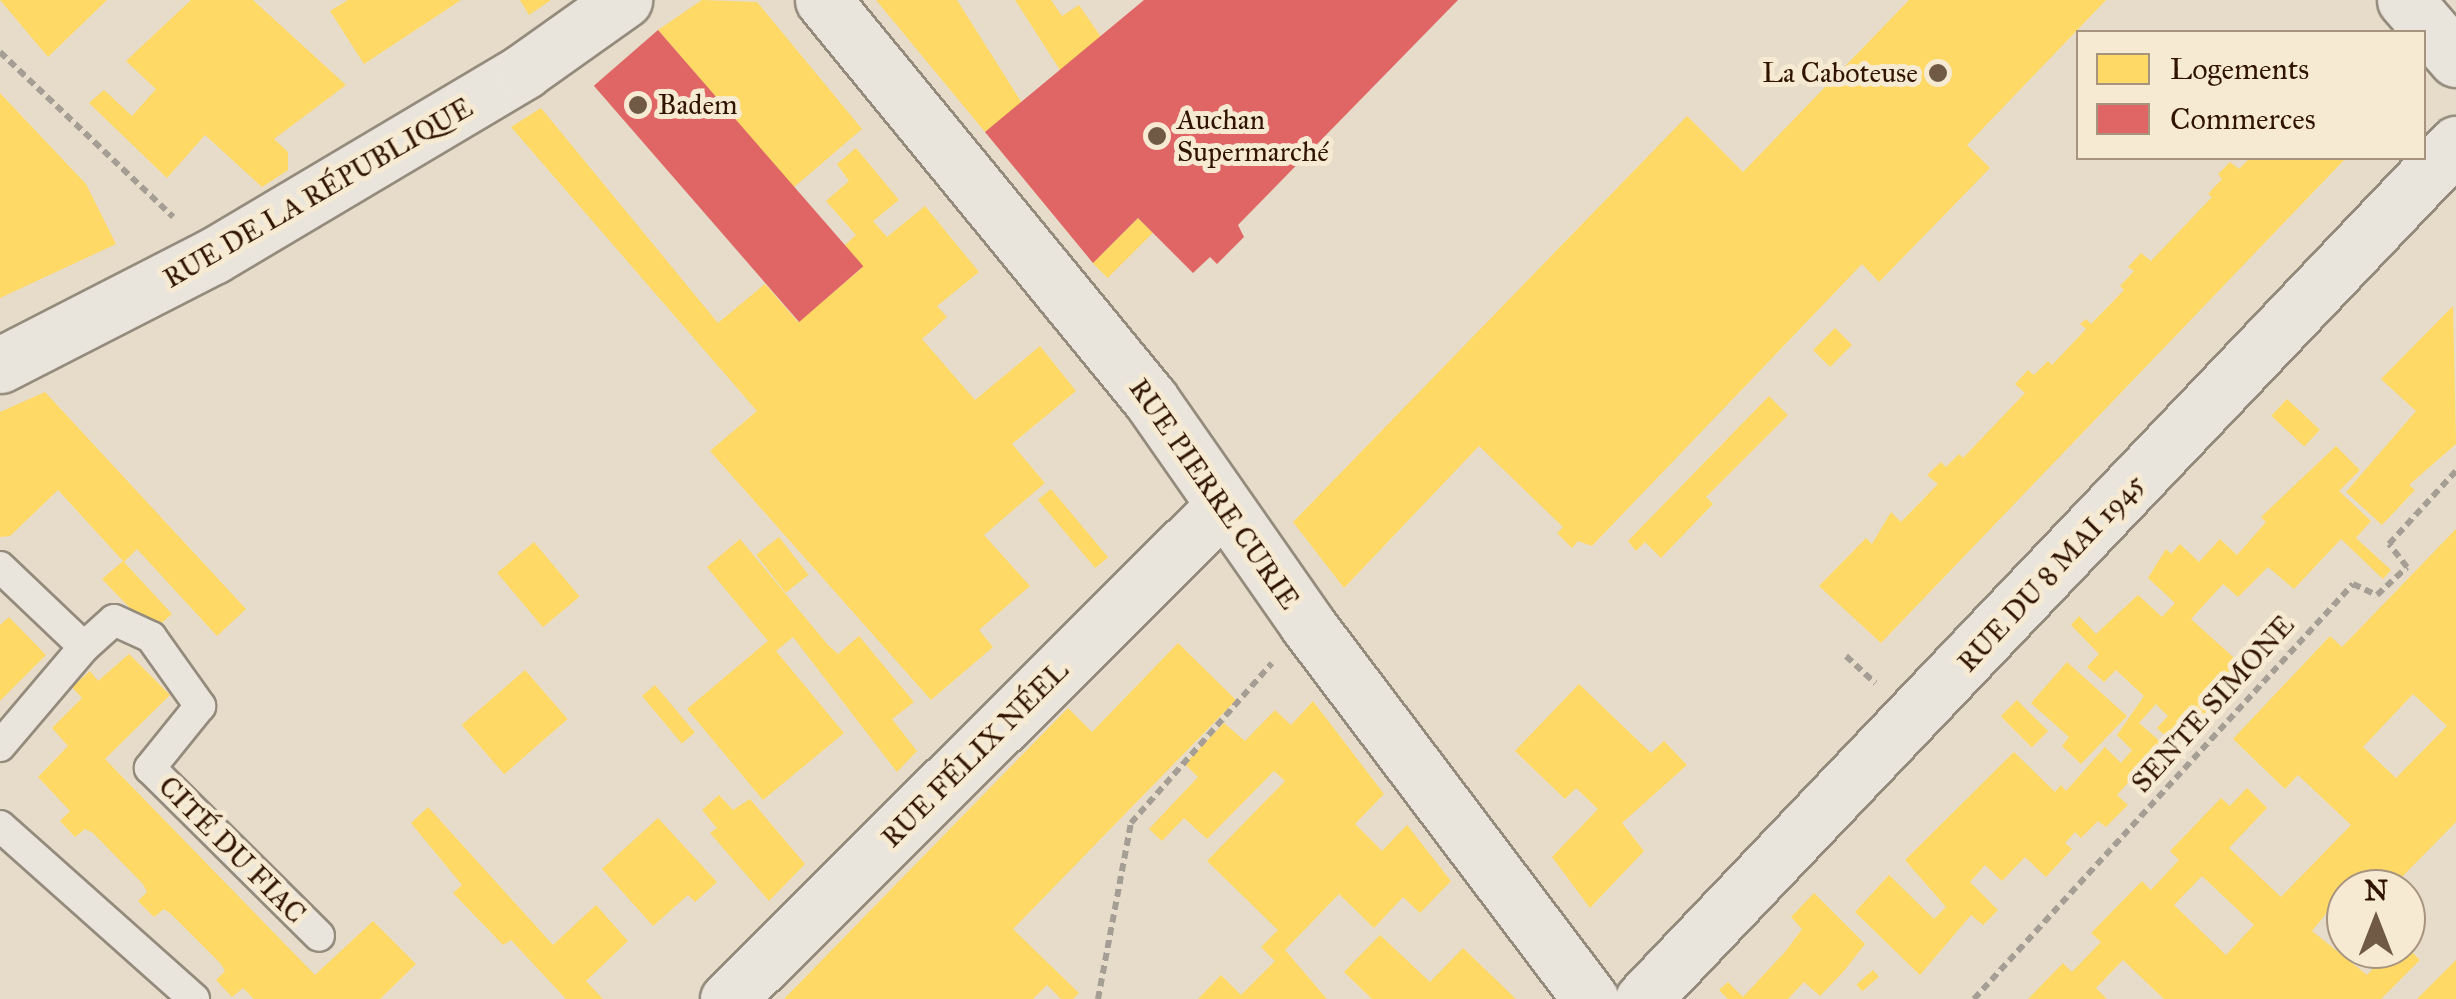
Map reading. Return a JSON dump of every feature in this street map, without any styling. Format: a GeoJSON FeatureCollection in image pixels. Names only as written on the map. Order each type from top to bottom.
{"type":"FeatureCollection","features":[{"type":"Feature","properties":{"kind":"street","name":"RUE DE LA RÉPUBLIQUE"},"geometry":{"type":"LineString","coordinates":[[0,365],[214,256],[524,71],[624,0]]}},
{"type":"Feature","properties":{"kind":"street","name":"RUE PIERRE CURIE"},"geometry":{"type":"LineString","coordinates":[[822,0],[1152,400],[1221,508],[1306,624],[1591,999]]}},
{"type":"Feature","properties":{"kind":"street"},"geometry":{"type":"LineString","coordinates":[[2405,0],[2456,58]]}},
{"type":"Feature","properties":{"kind":"street","name":"RUE DU 8 MAI 1945"},"geometry":{"type":"LineString","coordinates":[[1643,999],[2456,144]]}},
{"type":"Feature","properties":{"kind":"street","name":"RUE FÉLIX NÉEL"},"geometry":{"type":"LineString","coordinates":[[728,999],[1221,508]]}},
{"type":"Feature","properties":{"kind":"lane"},"geometry":{"type":"LineString","coordinates":[[0,567],[84,648]]}},
{"type":"Feature","properties":{"kind":"lane","name":"CITÉ DU FIAC"},"geometry":{"type":"LineString","coordinates":[[0,746],[84,648],[114,620],[150,637],[200,706],[150,768],[319,936]]}},
{"type":"Feature","properties":{"kind":"lane"},"geometry":{"type":"LineString","coordinates":[[0,826],[194,999]]}},
{"type":"Feature","properties":{"kind":"path"},"geometry":{"type":"LineString","coordinates":[[0,52],[214,256]]}},
{"type":"Feature","properties":{"kind":"path","name":"SENTE SIMONE"},"geometry":{"type":"LineString","coordinates":[[1974,999],[2353,584],[2377,596],[2407,567],[2389,544],[2456,471]]}},
{"type":"Feature","properties":{"kind":"path"},"geometry":{"type":"LineString","coordinates":[[1098,999],[1132,823],[1306,624]]}},
{"type":"Feature","properties":{"kind":"building: Logements"},"geometry":{"type":"Polygon","coordinates":[[[0,0],[107,0],[48,57],[0,0]]]}},
{"type":"Feature","properties":{"kind":"building: Logements"},"geometry":{"type":"Polygon","coordinates":[[[191,0],[253,0],[346,85],[274,139],[288,152],[288,170],[262,187],[205,135],[167,178],[89,103],[104,90],[132,116],[156,89],[126,61],[191,0]]]}},
{"type":"Feature","properties":{"kind":"building: Logements"},"geometry":{"type":"Polygon","coordinates":[[[348,0],[461,0],[364,64],[330,11],[348,0]]]}},
{"type":"Feature","properties":{"kind":"building: Logements"},"geometry":{"type":"Polygon","coordinates":[[[520,0],[551,0],[529,15],[520,0]]]}},
{"type":"Feature","properties":{"kind":"building: Logements"},"geometry":{"type":"Polygon","coordinates":[[[702,0],[757,2],[862,129],[793,188],[658,30],[702,0]]]}},
{"type":"Feature","properties":{"kind":"building: Logements"},"geometry":{"type":"Polygon","coordinates":[[[876,0],[957,0],[1022,103],[985,132],[876,0]]]}},
{"type":"Feature","properties":{"kind":"building: Logements"},"geometry":{"type":"Polygon","coordinates":[[[1015,0],[1051,0],[1062,16],[1079,5],[1101,37],[1060,70],[1015,0]]]}},
{"type":"Feature","properties":{"kind":"building: Logements"},"geometry":{"type":"Polygon","coordinates":[[[1909,0],[2106,0],[1967,145],[1990,168],[1879,282],[1862,264],[1592,546],[1578,541],[1572,548],[1557,533],[1563,527],[1479,446],[1344,588],[1293,522],[1687,116],[1743,172],[1909,0]]]}},
{"type":"Feature","properties":{"kind":"building: Logements"},"geometry":{"type":"Polygon","coordinates":[[[0,93],[86,184],[116,244],[0,298],[0,93]]]}},
{"type":"Feature","properties":{"kind":"building: Logements"},"geometry":{"type":"Polygon","coordinates":[[[541,108],[718,323],[765,284],[798,322],[862,268],[843,247],[856,235],[826,201],[849,181],[837,164],[856,148],[899,200],[873,221],[887,237],[925,206],[979,272],[937,306],[947,317],[922,339],[975,400],[1040,346],[1076,391],[1012,444],[1045,483],[984,535],[1030,586],[979,630],[993,647],[931,700],[710,451],[757,411],[511,127],[541,108]]]}},
{"type":"Feature","properties":{"kind":"building: Logements"},"geometry":{"type":"Polygon","coordinates":[[[2248,160],[2344,160],[1881,643],[1819,586],[1866,538],[1872,544],[1891,512],[1901,522],[1938,484],[1927,475],[1941,462],[1946,467],[1959,454],[1963,458],[2025,393],[2015,384],[2028,370],[2034,375],[2048,361],[2052,365],[2086,329],[2080,324],[2086,319],[2091,324],[2124,290],[2120,286],[2134,271],[2128,267],[2141,253],[2151,261],[2212,197],[2208,194],[2222,179],[2218,174],[2230,162],[2239,169],[2248,160]]]}},
{"type":"Feature","properties":{"kind":"building: Logements"},"geometry":{"type":"Polygon","coordinates":[[[1138,218],[1153,233],[1108,278],[1093,263],[1138,218]]]}},
{"type":"Feature","properties":{"kind":"building: Logements"},"geometry":{"type":"Polygon","coordinates":[[[2453,306],[2456,444],[2409,485],[2415,490],[2382,525],[2346,492],[2416,411],[2381,379],[2453,306]]]}},
{"type":"Feature","properties":{"kind":"building: Logements"},"geometry":{"type":"Polygon","coordinates":[[[1835,328],[1852,345],[1830,367],[1813,350],[1835,328]]]}},
{"type":"Feature","properties":{"kind":"building: Logements"},"geometry":{"type":"Polygon","coordinates":[[[45,392],[246,609],[217,636],[137,549],[124,562],[172,614],[152,631],[102,579],[123,561],[58,490],[10,536],[0,537],[0,412],[45,392]]]}},
{"type":"Feature","properties":{"kind":"building: Logements"},"geometry":{"type":"Polygon","coordinates":[[[1769,396],[1788,415],[1706,497],[1713,504],[1661,558],[1645,542],[1636,551],[1628,541],[1769,396]]]}},
{"type":"Feature","properties":{"kind":"building: Logements"},"geometry":{"type":"Polygon","coordinates":[[[2287,399],[2320,430],[2304,447],[2271,416],[2287,399]]]}},
{"type":"Feature","properties":{"kind":"building: Logements"},"geometry":{"type":"Polygon","coordinates":[[[2336,446],[2360,470],[2339,491],[2371,521],[2356,538],[2391,570],[2383,579],[2341,539],[2294,589],[2268,567],[2238,597],[2223,584],[2191,619],[2243,666],[2231,686],[2175,745],[2157,728],[2168,716],[2156,704],[2139,723],[2163,744],[2117,795],[2128,805],[2106,827],[2098,821],[2081,838],[2075,832],[2065,843],[2072,849],[2046,877],[2025,857],[2002,881],[1985,865],[1970,882],[1998,910],[1983,925],[1971,915],[1920,975],[1855,912],[1889,875],[1934,919],[1946,907],[1905,860],[2014,752],[2055,792],[2061,785],[2066,791],[2105,747],[2121,763],[2132,750],[2117,735],[2144,696],[2116,670],[2104,682],[2087,667],[2099,654],[2071,625],[2079,616],[2096,634],[2138,595],[2162,617],[2175,603],[2148,578],[2166,549],[2171,554],[2180,544],[2199,562],[2220,539],[2237,555],[2266,522],[2261,517],[2336,446]]]}},
{"type":"Feature","properties":{"kind":"building: Logements"},"geometry":{"type":"Polygon","coordinates":[[[1051,489],[1108,557],[1095,568],[1038,500],[1051,489]]]}},
{"type":"Feature","properties":{"kind":"building: Logements"},"geometry":{"type":"Polygon","coordinates":[[[2456,529],[2456,822],[2410,869],[2326,869],[2326,914],[2312,931],[2326,942],[2326,969],[2360,969],[2367,975],[2373,969],[2411,969],[2381,999],[2164,999],[2123,960],[2096,988],[2107,999],[2028,999],[2063,963],[2072,972],[2101,942],[2091,933],[2142,881],[2151,890],[2179,860],[2170,851],[2221,798],[2230,806],[2247,788],[2267,808],[2229,848],[2281,897],[2351,825],[2298,775],[2285,789],[2233,739],[2330,636],[2342,647],[2456,529]],[[2413,694],[2363,747],[2396,778],[2447,726],[2413,694]],[[2202,876],[2174,905],[2226,955],[2254,925],[2202,876]]]}},
{"type":"Feature","properties":{"kind":"building: Logements"},"geometry":{"type":"Polygon","coordinates":[[[779,537],[809,575],[786,593],[756,555],[779,537]]]}},
{"type":"Feature","properties":{"kind":"building: Logements"},"geometry":{"type":"Polygon","coordinates":[[[740,539],[828,645],[838,654],[859,636],[914,702],[892,719],[917,751],[897,772],[793,637],[776,651],[844,733],[763,800],[687,709],[768,641],[707,567],[740,539]]]}},
{"type":"Feature","properties":{"kind":"building: Logements"},"geometry":{"type":"Polygon","coordinates":[[[534,542],[580,596],[543,627],[497,573],[534,542]]]}},
{"type":"Feature","properties":{"kind":"building: Logements"},"geometry":{"type":"Polygon","coordinates":[[[9,617],[46,655],[0,701],[0,625],[9,617]]]}},
{"type":"Feature","properties":{"kind":"building: Logements"},"geometry":{"type":"Polygon","coordinates":[[[1178,643],[1236,700],[1013,929],[1079,993],[1073,999],[1061,999],[1047,985],[1033,999],[784,999],[1068,708],[1092,732],[1178,643]]]}},
{"type":"Feature","properties":{"kind":"building: Logements"},"geometry":{"type":"Polygon","coordinates":[[[129,654],[170,695],[105,759],[315,975],[373,921],[416,964],[380,999],[254,999],[243,988],[232,997],[216,980],[225,971],[221,964],[171,914],[164,909],[154,917],[138,901],[147,892],[143,884],[93,833],[85,829],[75,837],[60,821],[70,811],[38,777],[68,746],[52,728],[82,698],[72,687],[90,671],[98,681],[129,654]]]}},
{"type":"Feature","properties":{"kind":"building: Logements"},"geometry":{"type":"Polygon","coordinates":[[[2067,662],[2127,716],[2081,764],[2062,746],[2069,737],[2031,703],[2067,662]]]}},
{"type":"Feature","properties":{"kind":"building: Logements"},"geometry":{"type":"Polygon","coordinates":[[[525,670],[568,719],[504,774],[462,725],[525,670]]]}},
{"type":"Feature","properties":{"kind":"building: Logements"},"geometry":{"type":"Polygon","coordinates":[[[1579,684],[1651,753],[1664,741],[1687,765],[1622,823],[1644,851],[1590,908],[1552,857],[1598,809],[1576,788],[1565,799],[1515,751],[1579,684]]]}},
{"type":"Feature","properties":{"kind":"building: Logements"},"geometry":{"type":"Polygon","coordinates":[[[655,685],[695,732],[682,743],[642,696],[655,685]]]}},
{"type":"Feature","properties":{"kind":"building: Logements"},"geometry":{"type":"Polygon","coordinates":[[[2017,700],[2048,731],[2032,747],[2001,716],[2017,700]]]}},
{"type":"Feature","properties":{"kind":"building: Logements"},"geometry":{"type":"Polygon","coordinates":[[[1313,701],[1384,794],[1355,824],[1382,851],[1407,825],[1451,881],[1420,913],[1403,897],[1374,928],[1339,894],[1285,950],[1327,999],[1198,999],[1221,975],[1241,995],[1275,961],[1261,947],[1278,930],[1207,861],[1285,781],[1274,771],[1207,839],[1184,818],[1162,841],[1149,829],[1198,777],[1185,764],[1224,723],[1245,741],[1275,710],[1291,725],[1313,701]]]}},
{"type":"Feature","properties":{"kind":"building: Logements"},"geometry":{"type":"Polygon","coordinates":[[[719,795],[733,810],[750,799],[805,864],[769,901],[710,833],[717,828],[702,810],[719,795]]]}},
{"type":"Feature","properties":{"kind":"building: Logements"},"geometry":{"type":"Polygon","coordinates":[[[428,807],[553,945],[596,905],[628,941],[586,981],[603,999],[566,999],[511,940],[503,945],[453,893],[462,885],[411,823],[428,807]]]}},
{"type":"Feature","properties":{"kind":"building: Logements"},"geometry":{"type":"Polygon","coordinates":[[[658,818],[717,882],[695,902],[688,895],[653,926],[602,869],[658,818]]]}},
{"type":"Feature","properties":{"kind":"building: Logements"},"geometry":{"type":"Polygon","coordinates":[[[1814,893],[1865,944],[1844,971],[1820,996],[1804,982],[1788,999],[1728,999],[1719,990],[1728,982],[1743,997],[1785,952],[1802,929],[1791,917],[1814,893]]]}},
{"type":"Feature","properties":{"kind":"building: Logements"},"geometry":{"type":"Polygon","coordinates":[[[1380,935],[1430,982],[1463,948],[1516,999],[1372,999],[1344,972],[1380,935]]]}},
{"type":"Feature","properties":{"kind":"building: Logements"},"geometry":{"type":"Polygon","coordinates":[[[2456,960],[2456,999],[2417,999],[2456,960]]]}},
{"type":"Feature","properties":{"kind":"building: Logements"},"geometry":{"type":"Polygon","coordinates":[[[1873,970],[1879,977],[1862,991],[1856,984],[1873,970]]]}},
{"type":"Feature","properties":{"kind":"building: Commerces","name":"Auchan Supermarché"},"geometry":{"type":"Polygon","coordinates":[[[1144,0],[1458,0],[1238,225],[1244,237],[1217,264],[1210,257],[1193,273],[1138,218],[1093,263],[985,132],[1144,0]]]}},
{"type":"Feature","properties":{"kind":"building: Commerces"},"geometry":{"type":"Polygon","coordinates":[[[658,30],[863,266],[799,322],[594,86],[658,30]]]}},
{"type":"Feature","properties":{"kind":"place","name":"La Caboteuse"},"geometry":{"type":"Point","coordinates":[1938,73]}},
{"type":"Feature","properties":{"kind":"place","name":"Badem"},"geometry":{"type":"Point","coordinates":[638,105]}},
{"type":"Feature","properties":{"kind":"place","name":"Auchan Supermarché"},"geometry":{"type":"Point","coordinates":[1157,136]}}]}
